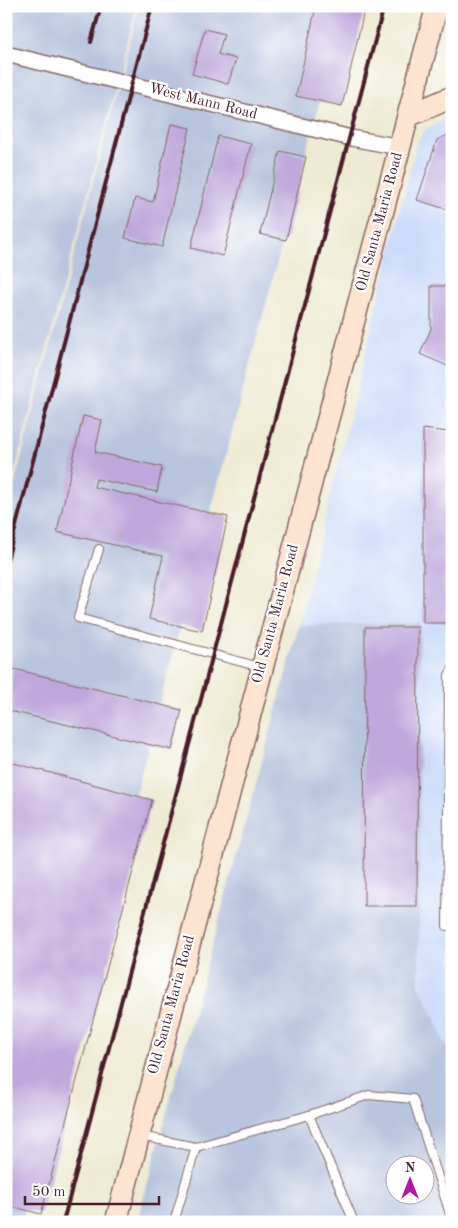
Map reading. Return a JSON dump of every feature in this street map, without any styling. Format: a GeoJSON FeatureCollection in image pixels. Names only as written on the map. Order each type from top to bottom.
{"type":"FeatureCollection","features":[{"type":"Feature","properties":{"kind":"main road","name":"Old Santa Maria Road"},"geometry":{"type":"LineString","coordinates":[[116,1222],[437,6]]}},
{"type":"Feature","properties":{"kind":"main road"},"geometry":{"type":"LineString","coordinates":[[408,116],[452,97]]}},
{"type":"Feature","properties":{"kind":"street","name":"West Mann Road"},"geometry":{"type":"LineString","coordinates":[[6,54],[351,138],[400,147]]}},
{"type":"Feature","properties":{"kind":"lane"},"geometry":{"type":"LineString","coordinates":[[100,549],[78,618],[262,667]]}},
{"type":"Feature","properties":{"kind":"lane"},"geometry":{"type":"LineString","coordinates":[[450,926],[449,675],[452,670]]}},
{"type":"Feature","properties":{"kind":"lane"},"geometry":{"type":"LineString","coordinates":[[138,1135],[196,1147],[369,1096],[412,1099],[452,1220]]}},
{"type":"Feature","properties":{"kind":"lane"},"geometry":{"type":"LineString","coordinates":[[309,1115],[354,1222]]}},
{"type":"Feature","properties":{"kind":"lane"},"geometry":{"type":"LineString","coordinates":[[174,1222],[196,1147]]}},
{"type":"Feature","properties":{"kind":"shaded area"},"geometry":{"type":"Polygon","coordinates":[[[6,6],[137,6],[6,505],[6,6]]]}},
{"type":"Feature","properties":{"kind":"shaded area"},"geometry":{"type":"Polygon","coordinates":[[[139,6],[345,6],[22,1222],[6,1222],[6,515],[139,6]]]}},
{"type":"Feature","properties":{"kind":"shaded area"},"geometry":{"type":"Polygon","coordinates":[[[452,116],[452,1058],[419,984],[420,624],[299,625],[417,142],[426,129],[452,116]]]}},
{"type":"Feature","properties":{"kind":"shaded area"},"geometry":{"type":"Polygon","coordinates":[[[420,623],[419,984],[452,1058],[452,1222],[137,1222],[299,625],[420,623]]]}},
{"type":"Feature","properties":{"kind":"building"},"geometry":{"type":"Polygon","coordinates":[[[316,6],[365,7],[342,106],[296,96],[316,6]]]}},
{"type":"Feature","properties":{"kind":"building"},"geometry":{"type":"Polygon","coordinates":[[[205,29],[224,34],[218,54],[236,59],[228,84],[192,74],[205,29]]]}},
{"type":"Feature","properties":{"kind":"building"},"geometry":{"type":"Polygon","coordinates":[[[171,124],[190,128],[162,247],[125,238],[135,198],[153,202],[171,124]]]}},
{"type":"Feature","properties":{"kind":"building"},"geometry":{"type":"Polygon","coordinates":[[[452,133],[452,211],[417,200],[437,140],[452,133]]]}},
{"type":"Feature","properties":{"kind":"building"},"geometry":{"type":"Polygon","coordinates":[[[218,136],[251,144],[223,256],[191,248],[218,136]]]}},
{"type":"Feature","properties":{"kind":"building"},"geometry":{"type":"Polygon","coordinates":[[[280,151],[306,157],[286,240],[260,234],[280,151]]]}},
{"type":"Feature","properties":{"kind":"building"},"geometry":{"type":"Polygon","coordinates":[[[431,286],[452,286],[452,623],[423,623],[423,429],[449,432],[450,367],[420,354],[431,329],[431,286]]]}},
{"type":"Feature","properties":{"kind":"building"},"geometry":{"type":"Polygon","coordinates":[[[83,416],[102,420],[95,452],[162,467],[157,492],[96,479],[94,487],[228,517],[202,631],[149,619],[163,556],[57,532],[83,416]]]}},
{"type":"Feature","properties":{"kind":"building"},"geometry":{"type":"Polygon","coordinates":[[[365,627],[418,627],[417,906],[364,906],[365,627]]]}},
{"type":"Feature","properties":{"kind":"building"},"geometry":{"type":"Polygon","coordinates":[[[14,669],[182,710],[172,750],[6,710],[14,669]]]}},
{"type":"Feature","properties":{"kind":"building"},"geometry":{"type":"Polygon","coordinates":[[[6,761],[152,800],[41,1214],[6,1205],[6,761]]]}},
{"type":"Feature","properties":{"kind":"railway"},"geometry":{"type":"LineString","coordinates":[[91,42],[101,6]]}},
{"type":"Feature","properties":{"kind":"railway"},"geometry":{"type":"LineString","coordinates":[[6,564],[152,6]]}},
{"type":"Feature","properties":{"kind":"railway"},"geometry":{"type":"LineString","coordinates":[[63,1222],[384,6]]}}]}
